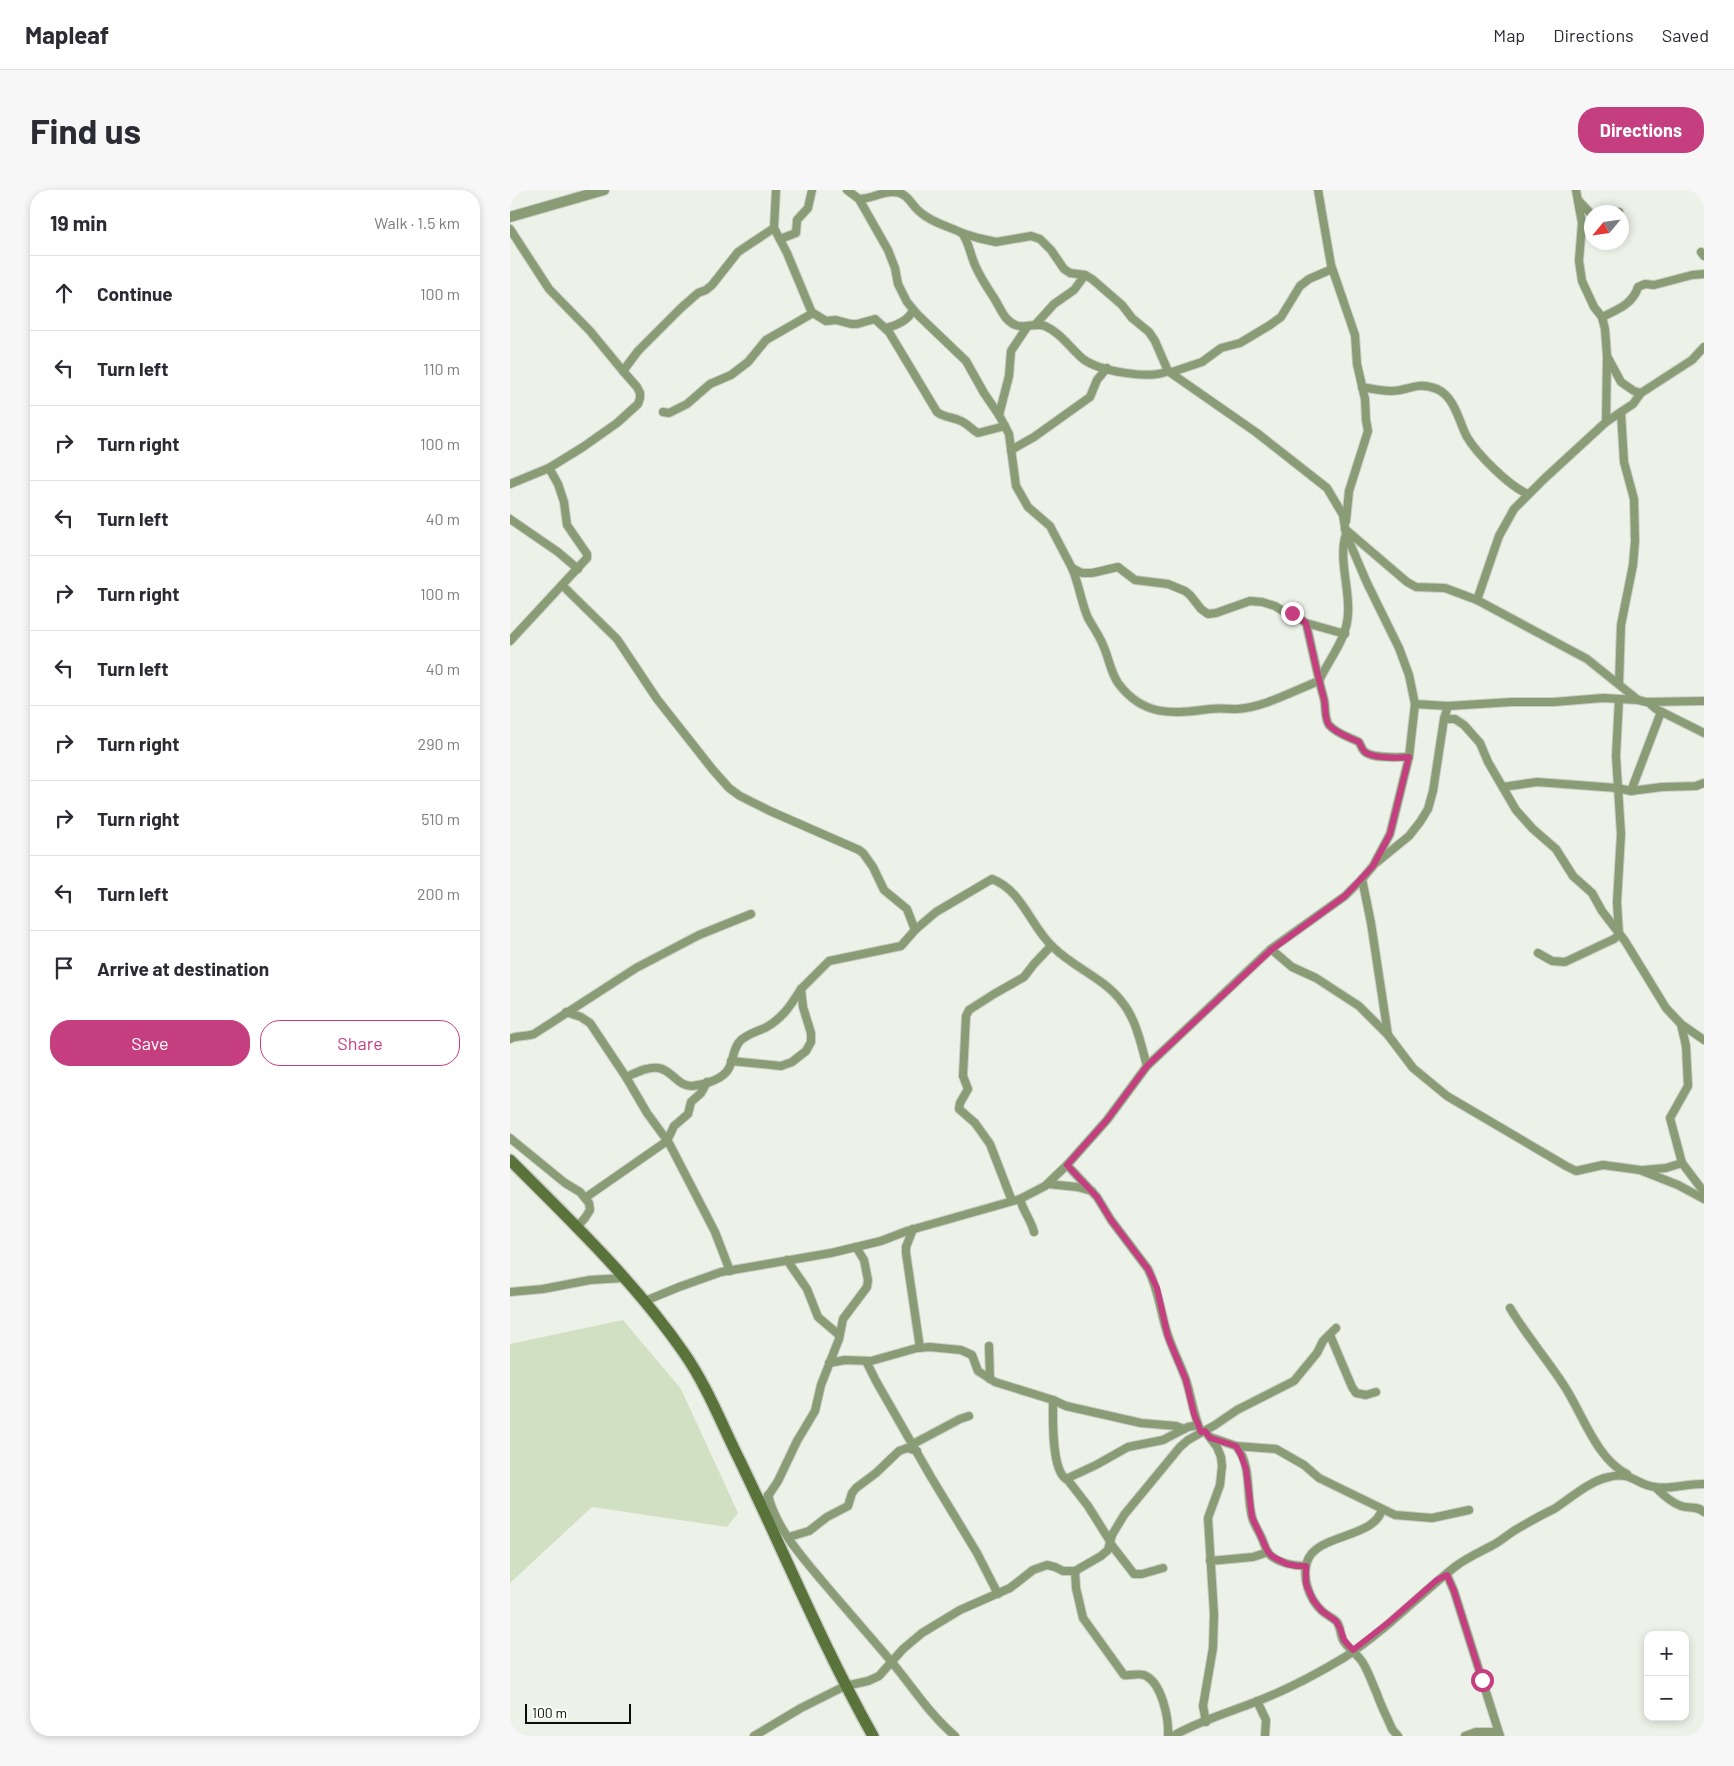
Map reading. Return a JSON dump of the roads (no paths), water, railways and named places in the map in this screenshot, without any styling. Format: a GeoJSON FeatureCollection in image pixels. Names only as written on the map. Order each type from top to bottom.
{"type":"FeatureCollection","features":[{"type":"Feature","properties":{"kind":"main road"},"geometry":{"type":"LineString","coordinates":[[510,1160],[645,1301],[685,1355],[709,1396],[845,1686],[873,1736]]}},
{"type":"Feature","properties":{"kind":"street"},"geometry":{"type":"LineString","coordinates":[[510,217],[604,190]]}},
{"type":"Feature","properties":{"kind":"street"},"geometry":{"type":"LineString","coordinates":[[776,190],[774,228],[812,313],[826,321],[836,320],[851,324],[876,319],[886,328],[938,412],[945,417],[964,422],[978,433],[1005,426]]}},
{"type":"Feature","properties":{"kind":"street"},"geometry":{"type":"LineString","coordinates":[[780,239],[796,233],[797,220],[808,208],[812,190]]}},
{"type":"Feature","properties":{"kind":"street"},"geometry":{"type":"LineString","coordinates":[[847,190],[859,199],[890,254],[898,284],[907,302],[966,361],[999,415],[1009,434],[1016,486],[1028,507],[1050,526],[1072,568],[1078,581],[1088,618],[1103,643],[1111,671],[1119,684],[1141,705],[1151,710],[1182,713],[1220,708],[1237,709],[1265,702],[1319,681],[1330,658],[1345,634],[1348,616],[1348,595],[1344,565],[1349,491],[1368,431],[1365,399],[1357,364],[1354,329],[1332,269],[1318,190]]}},
{"type":"Feature","properties":{"kind":"street"},"geometry":{"type":"LineString","coordinates":[[1576,190],[1582,228],[1580,271],[1582,281],[1594,307],[1602,317],[1605,329],[1607,356],[1606,422]]}},
{"type":"Feature","properties":{"kind":"street"},"geometry":{"type":"LineString","coordinates":[[859,199],[872,198],[894,192],[904,194],[918,211],[926,217],[962,233],[996,242],[1031,236],[1036,237],[1047,246],[1064,269],[1070,273],[1085,275],[1099,284],[1122,305],[1132,318],[1149,332],[1168,371],[1257,433],[1327,488],[1342,516],[1367,583],[1399,648],[1409,675],[1415,704],[1409,757],[1390,834],[1373,866]]}},
{"type":"Feature","properties":{"kind":"street"},"geometry":{"type":"LineString","coordinates":[[1579,202],[1584,207]]}},
{"type":"Feature","properties":{"kind":"street"},"geometry":{"type":"LineString","coordinates":[[624,371],[638,351],[681,308],[698,292],[706,290],[712,285],[738,252],[774,228]]}},
{"type":"Feature","properties":{"kind":"street"},"geometry":{"type":"LineString","coordinates":[[510,229],[549,289],[590,331],[640,393],[638,404],[617,423],[549,468],[510,484]]}},
{"type":"Feature","properties":{"kind":"street"},"geometry":{"type":"LineString","coordinates":[[962,233],[978,272],[1006,317],[1014,324],[1026,327],[1044,325],[1055,332],[1088,362],[1124,372],[1163,374],[1168,371],[1172,372],[1198,364],[1221,348],[1240,343],[1281,317],[1300,286],[1309,279],[1332,269]]}},
{"type":"Feature","properties":{"kind":"street"},"geometry":{"type":"LineString","coordinates":[[1602,317],[1627,304],[1636,294],[1638,287],[1644,284],[1654,285],[1692,275],[1704,274]]}},
{"type":"Feature","properties":{"kind":"street"},"geometry":{"type":"LineString","coordinates":[[1035,325],[1054,304],[1074,290],[1085,275]]}},
{"type":"Feature","properties":{"kind":"street"},"geometry":{"type":"LineString","coordinates":[[886,328],[893,327],[904,320],[912,314],[913,310]]}},
{"type":"Feature","properties":{"kind":"street"},"geometry":{"type":"LineString","coordinates":[[662,412],[669,413],[687,404],[710,384],[731,374],[748,362],[766,340],[812,313]]}},
{"type":"Feature","properties":{"kind":"street"},"geometry":{"type":"LineString","coordinates":[[999,415],[1009,376],[1011,350],[1026,327]]}},
{"type":"Feature","properties":{"kind":"street"},"geometry":{"type":"LineString","coordinates":[[1477,600],[1499,536],[1514,509],[1581,443],[1606,422],[1633,404],[1641,393],[1692,360],[1704,347]]}},
{"type":"Feature","properties":{"kind":"street"},"geometry":{"type":"LineString","coordinates":[[1607,356],[1621,382],[1634,391],[1641,393]]}},
{"type":"Feature","properties":{"kind":"street"},"geometry":{"type":"LineString","coordinates":[[1011,450],[1034,437],[1087,400],[1097,380],[1108,368]]}},
{"type":"Feature","properties":{"kind":"street"},"geometry":{"type":"LineString","coordinates":[[1362,386],[1377,390],[1394,391],[1413,385],[1426,386],[1444,393],[1452,404],[1467,436],[1477,451],[1522,492],[1528,494]]}},
{"type":"Feature","properties":{"kind":"street"},"geometry":{"type":"LineString","coordinates":[[1620,684],[1622,624],[1633,565],[1635,541],[1634,499],[1624,462],[1621,412]]}},
{"type":"Feature","properties":{"kind":"street"},"geometry":{"type":"LineString","coordinates":[[510,641],[586,560],[587,554],[567,526],[564,502],[558,484],[549,468]]}},
{"type":"Feature","properties":{"kind":"street"},"geometry":{"type":"LineString","coordinates":[[510,519],[579,568]]}},
{"type":"Feature","properties":{"kind":"street"},"geometry":{"type":"LineString","coordinates":[[1346,529],[1407,582],[1416,587],[1445,588],[1477,600],[1588,659],[1638,700]]}},
{"type":"Feature","properties":{"kind":"street"},"geometry":{"type":"LineString","coordinates":[[1072,568],[1082,573],[1092,574],[1120,567],[1138,581],[1168,584],[1185,591],[1200,609],[1208,614],[1250,601],[1256,601],[1292,613],[1306,623],[1345,634]]}},
{"type":"Feature","properties":{"kind":"street"},"geometry":{"type":"LineString","coordinates":[[562,585],[616,639],[657,699],[722,781],[740,796],[864,853],[884,890],[908,909],[915,930]]}},
{"type":"Feature","properties":{"kind":"street"},"geometry":{"type":"LineString","coordinates":[[1306,623],[1324,700],[1326,718],[1331,727],[1344,736],[1359,742],[1363,750],[1368,754],[1392,758],[1409,757]]}},
{"type":"Feature","properties":{"kind":"street"},"geometry":{"type":"LineString","coordinates":[[1415,704],[1448,706],[1619,699],[1648,702],[1704,701]]}},
{"type":"Feature","properties":{"kind":"street"},"geometry":{"type":"LineString","coordinates":[[1619,699],[1616,756],[1621,834],[1617,902],[1619,935]]}},
{"type":"Feature","properties":{"kind":"street"},"geometry":{"type":"LineString","coordinates":[[1648,702],[1661,712],[1704,733]]}},
{"type":"Feature","properties":{"kind":"street"},"geometry":{"type":"LineString","coordinates":[[645,1301],[688,1284],[730,1271],[881,1241],[913,1229],[1016,1199],[1048,1184],[1107,1120],[1147,1066],[1271,950],[1345,896],[1373,866],[1409,836],[1428,809],[1448,706]]}},
{"type":"Feature","properties":{"kind":"street"},"geometry":{"type":"LineString","coordinates":[[1631,791],[1661,712]]}},
{"type":"Feature","properties":{"kind":"street"},"geometry":{"type":"LineString","coordinates":[[1444,719],[1455,719],[1474,734],[1516,810],[1533,829],[1556,848],[1573,876],[1592,893],[1666,1008],[1681,1024],[1704,1040]]}},
{"type":"Feature","properties":{"kind":"street"},"geometry":{"type":"LineString","coordinates":[[1503,788],[1536,782],[1617,788],[1631,791],[1662,786],[1696,786],[1704,783]]}},
{"type":"Feature","properties":{"kind":"street"},"geometry":{"type":"LineString","coordinates":[[626,1077],[645,1070],[660,1068],[667,1071],[683,1085],[691,1086],[714,1080],[729,1068],[735,1048],[741,1040],[768,1026],[788,1011],[801,989],[829,961],[901,946],[915,930],[936,912],[992,879],[1008,889],[1018,900],[1052,946],[1076,967],[1106,985],[1122,1001],[1135,1026],[1147,1066]]}},
{"type":"Feature","properties":{"kind":"street"},"geometry":{"type":"LineString","coordinates":[[1362,879],[1371,923],[1388,1035]]}},
{"type":"Feature","properties":{"kind":"street"},"geometry":{"type":"LineString","coordinates":[[510,1039],[534,1034],[566,1012],[658,957],[699,935],[751,914]]}},
{"type":"Feature","properties":{"kind":"street"},"geometry":{"type":"LineString","coordinates":[[1538,953],[1552,961],[1565,962],[1619,935]]}},
{"type":"Feature","properties":{"kind":"street"},"geometry":{"type":"LineString","coordinates":[[1034,1232],[1030,1219],[1016,1199],[990,1144],[975,1123],[959,1109],[960,1103],[968,1089],[963,1076],[966,1016],[969,1010],[1024,978],[1034,964],[1052,946]]}},
{"type":"Feature","properties":{"kind":"street"},"geometry":{"type":"LineString","coordinates":[[1271,950],[1292,966],[1322,982],[1359,1006],[1388,1035],[1413,1068],[1447,1096],[1566,1166],[1576,1171],[1602,1165],[1640,1170],[1666,1168],[1682,1163]]}},
{"type":"Feature","properties":{"kind":"street"},"geometry":{"type":"LineString","coordinates":[[731,1061],[781,1066],[792,1062],[806,1051],[811,1042],[811,1033],[802,1007],[801,989]]}},
{"type":"Feature","properties":{"kind":"street"},"geometry":{"type":"LineString","coordinates":[[566,1012],[580,1016],[590,1023],[626,1077],[647,1113],[667,1140],[715,1232],[730,1271]]}},
{"type":"Feature","properties":{"kind":"street"},"geometry":{"type":"LineString","coordinates":[[1681,1024],[1686,1046],[1688,1086],[1670,1118],[1682,1163],[1704,1192]]}},
{"type":"Feature","properties":{"kind":"street"},"geometry":{"type":"LineString","coordinates":[[586,1198],[667,1140],[674,1126],[688,1114],[691,1102],[701,1093],[707,1082]]}},
{"type":"Feature","properties":{"kind":"street"},"geometry":{"type":"LineString","coordinates":[[510,1138],[565,1184],[580,1192],[590,1202],[590,1210],[576,1228]]}},
{"type":"Feature","properties":{"kind":"street"},"geometry":{"type":"LineString","coordinates":[[1067,1165],[1092,1191],[1115,1226],[1148,1269],[1161,1301],[1168,1337],[1186,1380],[1194,1414],[1204,1432],[1217,1447],[1221,1457],[1220,1485],[1208,1518],[1214,1614],[1213,1648],[1203,1706],[1206,1722]]}},
{"type":"Feature","properties":{"kind":"street"},"geometry":{"type":"LineString","coordinates":[[1640,1170],[1678,1185],[1704,1199]]}},
{"type":"Feature","properties":{"kind":"street"},"geometry":{"type":"LineString","coordinates":[[1048,1184],[1077,1187],[1092,1191]]}},
{"type":"Feature","properties":{"kind":"street"},"geometry":{"type":"LineString","coordinates":[[913,1229],[906,1247],[906,1253],[920,1348]]}},
{"type":"Feature","properties":{"kind":"street"},"geometry":{"type":"LineString","coordinates":[[761,1505],[782,1474],[801,1434],[813,1417],[817,1408],[821,1385],[847,1313],[867,1287],[868,1280],[864,1260],[856,1247]]}},
{"type":"Feature","properties":{"kind":"street"},"geometry":{"type":"LineString","coordinates":[[787,1260],[807,1289],[818,1317],[839,1335]]}},
{"type":"Feature","properties":{"kind":"street"},"geometry":{"type":"LineString","coordinates":[[510,1292],[543,1289],[590,1280],[623,1278]]}},
{"type":"Feature","properties":{"kind":"street"},"geometry":{"type":"LineString","coordinates":[[1510,1308],[1522,1329],[1565,1386],[1602,1453],[1616,1468],[1634,1479]]}},
{"type":"Feature","properties":{"kind":"street"},"geometry":{"type":"LineString","coordinates":[[754,1736],[801,1708],[845,1686],[872,1680],[882,1674],[903,1649],[922,1633],[960,1610],[1015,1585],[1033,1570],[1044,1565],[1050,1565],[1063,1571],[1075,1571],[1105,1554],[1112,1535],[1124,1515],[1172,1455],[1188,1440],[1204,1432],[1253,1400],[1294,1381],[1315,1356],[1322,1343],[1336,1328]]}},
{"type":"Feature","properties":{"kind":"street"},"geometry":{"type":"LineString","coordinates":[[1330,1335],[1356,1393],[1366,1395],[1376,1392]]}},
{"type":"Feature","properties":{"kind":"street"},"geometry":{"type":"LineString","coordinates":[[989,1346],[990,1379]]}},
{"type":"Feature","properties":{"kind":"street"},"geometry":{"type":"LineString","coordinates":[[829,1363],[845,1360],[866,1361],[920,1348],[939,1347],[967,1352],[972,1355],[978,1372],[995,1382],[1074,1408],[1141,1423],[1175,1425],[1184,1429]]}},
{"type":"Feature","properties":{"kind":"street"},"geometry":{"type":"LineString","coordinates":[[866,1361],[876,1382],[977,1553],[998,1594]]}},
{"type":"Feature","properties":{"kind":"street"},"geometry":{"type":"LineString","coordinates":[[1053,1400],[1053,1431],[1056,1459],[1060,1473],[1088,1506],[1110,1542],[1134,1574],[1142,1574],[1163,1568]]}},
{"type":"Feature","properties":{"kind":"street"},"geometry":{"type":"LineString","coordinates":[[789,1537],[809,1531],[827,1517],[848,1506],[852,1493],[856,1488],[876,1473],[899,1451],[906,1448],[915,1448],[969,1416]]}},
{"type":"Feature","properties":{"kind":"street"},"geometry":{"type":"LineString","coordinates":[[1067,1479],[1128,1446],[1163,1440],[1189,1426],[1236,1446],[1276,1449],[1304,1465],[1319,1478],[1395,1515],[1432,1518],[1469,1510]]}},
{"type":"Feature","properties":{"kind":"street"},"geometry":{"type":"LineString","coordinates":[[1236,1446],[1246,1469],[1252,1517],[1268,1552],[1273,1557],[1287,1564],[1306,1566]]}},
{"type":"Feature","properties":{"kind":"street"},"geometry":{"type":"LineString","coordinates":[[1173,1736],[1194,1725],[1258,1701],[1315,1674],[1353,1650],[1389,1622],[1437,1580],[1447,1575],[1469,1557],[1497,1543],[1518,1528],[1562,1504],[1592,1484],[1608,1477],[1627,1475],[1655,1487],[1669,1488],[1704,1484]]}},
{"type":"Feature","properties":{"kind":"street"},"geometry":{"type":"LineString","coordinates":[[1655,1487],[1665,1497],[1682,1506],[1697,1507],[1704,1512]]}},
{"type":"Feature","properties":{"kind":"street"},"geometry":{"type":"LineString","coordinates":[[768,1495],[774,1512],[807,1562],[853,1619],[892,1662],[938,1721],[955,1736]]}},
{"type":"Feature","properties":{"kind":"street"},"geometry":{"type":"LineString","coordinates":[[1382,1509],[1377,1520],[1368,1526],[1337,1539],[1314,1552],[1306,1566],[1306,1584],[1313,1600],[1322,1611],[1336,1621],[1344,1640],[1362,1660],[1392,1729],[1398,1736]]}},
{"type":"Feature","properties":{"kind":"street"},"geometry":{"type":"LineString","coordinates":[[1210,1561],[1253,1557],[1268,1552]]}},
{"type":"Feature","properties":{"kind":"street"},"geometry":{"type":"LineString","coordinates":[[1075,1571],[1076,1588],[1085,1622],[1122,1674],[1126,1676],[1142,1675],[1153,1682],[1164,1706],[1168,1736]]}},
{"type":"Feature","properties":{"kind":"street"},"geometry":{"type":"LineString","coordinates":[[1447,1575],[1454,1591],[1499,1734],[1476,1732],[1465,1736]]}},
{"type":"Feature","properties":{"kind":"street"},"geometry":{"type":"LineString","coordinates":[[1258,1701],[1266,1720],[1265,1736]]}}]}
